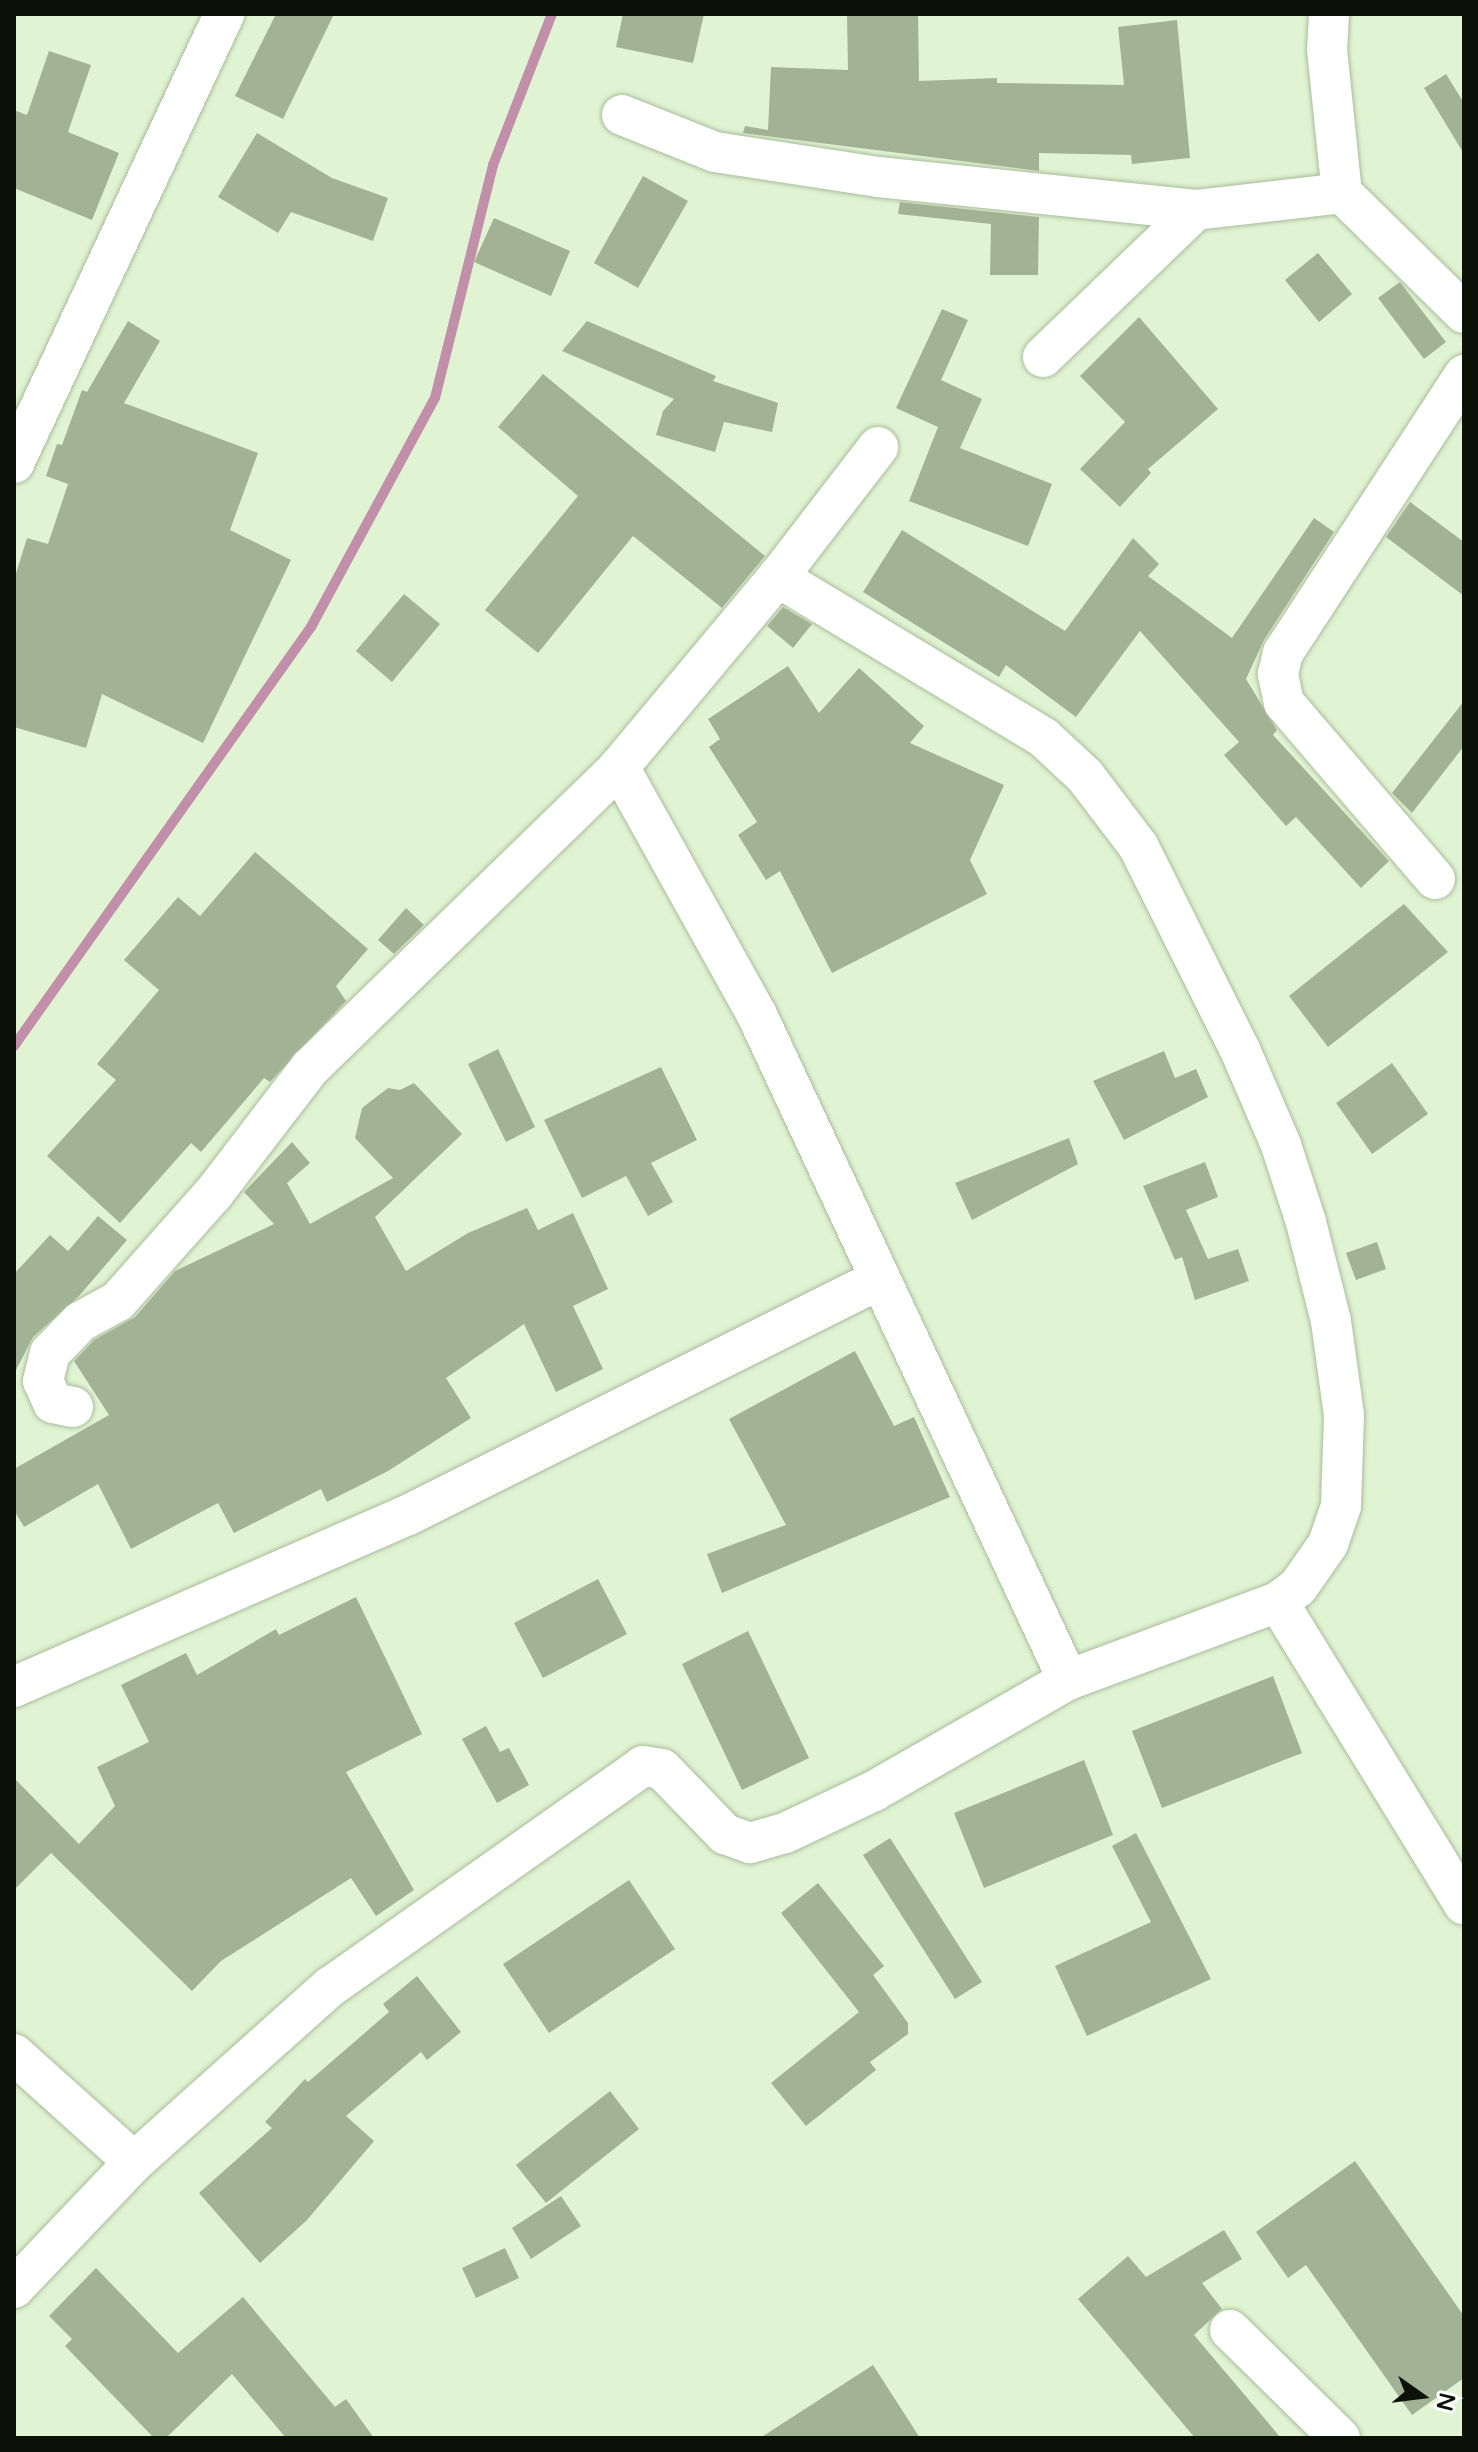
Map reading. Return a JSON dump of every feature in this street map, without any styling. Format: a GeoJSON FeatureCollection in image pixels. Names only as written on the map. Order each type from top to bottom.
{"type":"FeatureCollection","features":[{"type":"Feature","properties":{"kind":"street"},"geometry":{"type":"LineString","coordinates":[[14,463],[224,14]]}},
{"type":"Feature","properties":{"kind":"street"},"geometry":{"type":"LineString","coordinates":[[1329,14],[1327,49],[1342,193],[1464,313]]}},
{"type":"Feature","properties":{"kind":"street"},"geometry":{"type":"LineString","coordinates":[[622,115],[715,152],[878,177],[1196,210],[1342,193]]}},
{"type":"Feature","properties":{"kind":"street"},"geometry":{"type":"LineString","coordinates":[[1043,357],[1196,210]]}},
{"type":"Feature","properties":{"kind":"street"},"geometry":{"type":"LineString","coordinates":[[1435,879],[1284,703],[1278,674],[1283,653],[1464,375]]}},
{"type":"Feature","properties":{"kind":"street"},"geometry":{"type":"LineString","coordinates":[[73,1407],[53,1403],[43,1381],[50,1353],[80,1322],[118,1301],[214,1193],[310,1068],[619,767],[778,577],[878,447]]}},
{"type":"Feature","properties":{"kind":"street"},"geometry":{"type":"LineString","coordinates":[[14,2288],[134,2162],[330,1987],[643,1766],[662,1769],[725,1834],[750,1843],[785,1833],[874,1791],[1068,1680],[1278,1602],[1298,1587],[1328,1544],[1341,1506],[1344,1415],[1331,1321],[1306,1222],[1281,1145],[1240,1050],[1139,847],[1065,754],[931,665],[778,577]]}},
{"type":"Feature","properties":{"kind":"street"},"geometry":{"type":"LineString","coordinates":[[619,767],[757,1015],[1068,1680]]}},
{"type":"Feature","properties":{"kind":"street"},"geometry":{"type":"LineString","coordinates":[[14,1687],[408,1515],[880,1279]]}},
{"type":"Feature","properties":{"kind":"street"},"geometry":{"type":"LineString","coordinates":[[1278,1602],[1464,1904]]}},
{"type":"Feature","properties":{"kind":"street"},"geometry":{"type":"LineString","coordinates":[[14,2054],[134,2162]]}},
{"type":"Feature","properties":{"kind":"street"},"geometry":{"type":"LineString","coordinates":[[1230,2330],[1340,2438]]}},
{"type":"Feature","properties":{"kind":"building"},"geometry":{"type":"Polygon","coordinates":[[[276,14],[334,14],[283,119],[235,96],[276,14]]]}},
{"type":"Feature","properties":{"kind":"building"},"geometry":{"type":"Polygon","coordinates":[[[623,14],[704,14],[693,63],[616,47],[623,14]]]}},
{"type":"Feature","properties":{"kind":"building"},"geometry":{"type":"Polygon","coordinates":[[[847,14],[918,14],[919,81],[997,78],[997,83],[1124,85],[1118,27],[1177,20],[1190,158],[1132,164],[1131,155],[1039,153],[1039,171],[743,133],[745,126],[768,130],[771,67],[848,70],[847,14]]]}},
{"type":"Feature","properties":{"kind":"building"},"geometry":{"type":"Polygon","coordinates":[[[49,51],[91,65],[68,132],[119,153],[92,220],[14,188],[14,110],[27,115],[49,51]]]}},
{"type":"Feature","properties":{"kind":"building"},"geometry":{"type":"Polygon","coordinates":[[[1446,74],[1464,103],[1464,154],[1424,88],[1446,74]]]}},
{"type":"Feature","properties":{"kind":"building"},"geometry":{"type":"Polygon","coordinates":[[[257,133],[332,178],[388,198],[373,241],[291,212],[278,233],[218,197],[257,133]]]}},
{"type":"Feature","properties":{"kind":"building"},"geometry":{"type":"Polygon","coordinates":[[[643,176],[688,201],[638,288],[594,263],[643,176]]]}},
{"type":"Feature","properties":{"kind":"building"},"geometry":{"type":"Polygon","coordinates":[[[900,202],[1039,217],[1038,275],[990,275],[991,224],[898,214],[900,202]]]}},
{"type":"Feature","properties":{"kind":"building"},"geometry":{"type":"Polygon","coordinates":[[[494,218],[570,251],[551,296],[474,262],[494,218]]]}},
{"type":"Feature","properties":{"kind":"building"},"geometry":{"type":"Polygon","coordinates":[[[1318,253],[1352,294],[1319,322],[1285,280],[1318,253]]]}},
{"type":"Feature","properties":{"kind":"building"},"geometry":{"type":"Polygon","coordinates":[[[1400,282],[1446,342],[1424,359],[1378,298],[1400,282]]]}},
{"type":"Feature","properties":{"kind":"building"},"geometry":{"type":"Polygon","coordinates":[[[942,309],[968,320],[941,380],[982,399],[960,448],[1052,484],[1028,546],[909,501],[938,427],[896,408],[942,309]]]}},
{"type":"Feature","properties":{"kind":"building"},"geometry":{"type":"Polygon","coordinates":[[[1139,317],[1218,409],[1148,469],[1151,473],[1120,507],[1080,469],[1125,422],[1080,376],[1139,317]]]}},
{"type":"Feature","properties":{"kind":"building"},"geometry":{"type":"Polygon","coordinates":[[[128,321],[160,341],[124,403],[258,453],[230,530],[291,560],[203,743],[102,694],[86,748],[14,727],[14,580],[27,538],[48,544],[68,484],[46,476],[57,444],[62,445],[82,390],[87,392],[128,321]]]}},
{"type":"Feature","properties":{"kind":"building"},"geometry":{"type":"Polygon","coordinates":[[[587,321],[716,376],[713,381],[778,403],[772,432],[724,422],[715,452],[656,435],[663,411],[674,399],[562,351],[587,321]]]}},
{"type":"Feature","properties":{"kind":"building"},"geometry":{"type":"Polygon","coordinates":[[[543,374],[765,556],[722,608],[633,536],[538,653],[485,610],[578,496],[498,427],[543,374]]]}},
{"type":"Feature","properties":{"kind":"building"},"geometry":{"type":"Polygon","coordinates":[[[1410,502],[1464,542],[1464,596],[1386,537],[1410,502]]]}},
{"type":"Feature","properties":{"kind":"building"},"geometry":{"type":"Polygon","coordinates":[[[1314,518],[1334,532],[1264,640],[1246,679],[1277,730],[1273,735],[1389,861],[1361,888],[1296,817],[1286,826],[1224,755],[1239,742],[1140,631],[1076,717],[1006,665],[999,677],[863,592],[902,530],[1065,631],[1133,538],[1159,564],[1148,576],[1232,638],[1314,518]]]}},
{"type":"Feature","properties":{"kind":"building"},"geometry":{"type":"Polygon","coordinates":[[[404,594],[440,624],[392,682],[356,651],[404,594]]]}},
{"type":"Feature","properties":{"kind":"building"},"geometry":{"type":"Polygon","coordinates":[[[783,607],[812,624],[793,648],[767,626],[783,607]]]}},
{"type":"Feature","properties":{"kind":"building"},"geometry":{"type":"Polygon","coordinates":[[[788,666],[819,713],[859,668],[924,726],[910,743],[1004,785],[970,860],[987,894],[832,973],[780,871],[766,880],[738,835],[757,822],[709,747],[720,739],[708,719],[788,666]]]}},
{"type":"Feature","properties":{"kind":"building"},"geometry":{"type":"Polygon","coordinates":[[[1464,701],[1464,746],[1412,813],[1392,793],[1464,701]]]}},
{"type":"Feature","properties":{"kind":"building"},"geometry":{"type":"Polygon","coordinates":[[[255,852],[368,949],[336,986],[346,1001],[270,1082],[264,1078],[201,1152],[191,1143],[120,1223],[47,1156],[116,1080],[97,1064],[159,990],[124,960],[178,897],[200,916],[255,852]]]}},
{"type":"Feature","properties":{"kind":"building"},"geometry":{"type":"Polygon","coordinates":[[[1404,904],[1448,952],[1328,1047],[1289,996],[1404,904]]]}},
{"type":"Feature","properties":{"kind":"building"},"geometry":{"type":"Polygon","coordinates":[[[406,908],[424,925],[394,954],[378,940],[406,908]]]}},
{"type":"Feature","properties":{"kind":"building"},"geometry":{"type":"Polygon","coordinates":[[[498,1049],[535,1127],[506,1142],[468,1064],[498,1049]]]}},
{"type":"Feature","properties":{"kind":"building"},"geometry":{"type":"Polygon","coordinates":[[[1164,1051],[1175,1078],[1196,1069],[1208,1097],[1124,1140],[1093,1081],[1164,1051]]]}},
{"type":"Feature","properties":{"kind":"building"},"geometry":{"type":"Polygon","coordinates":[[[1392,1063],[1428,1114],[1372,1154],[1336,1103],[1392,1063]]]}},
{"type":"Feature","properties":{"kind":"building"},"geometry":{"type":"Polygon","coordinates":[[[661,1067],[697,1140],[651,1163],[673,1202],[648,1216],[626,1176],[582,1198],[544,1120],[661,1067]]]}},
{"type":"Feature","properties":{"kind":"building"},"geometry":{"type":"Polygon","coordinates":[[[414,1083],[462,1134],[375,1217],[406,1271],[468,1233],[527,1208],[538,1230],[573,1213],[608,1289],[573,1306],[603,1369],[556,1392],[524,1324],[446,1378],[471,1418],[388,1471],[327,1502],[321,1489],[234,1533],[218,1503],[131,1549],[98,1484],[24,1527],[14,1510],[14,1469],[109,1415],[74,1361],[94,1340],[135,1317],[175,1271],[274,1224],[244,1192],[292,1142],[310,1163],[287,1183],[310,1224],[393,1178],[355,1138],[362,1108],[388,1088],[400,1090],[414,1083]]]}},
{"type":"Feature","properties":{"kind":"building"},"geometry":{"type":"Polygon","coordinates":[[[1069,1138],[1078,1164],[972,1220],[955,1183],[1069,1138]]]}},
{"type":"Feature","properties":{"kind":"building"},"geometry":{"type":"Polygon","coordinates":[[[1205,1162],[1218,1197],[1186,1210],[1208,1259],[1238,1249],[1249,1281],[1195,1300],[1182,1257],[1175,1260],[1143,1186],[1205,1162]]]}},
{"type":"Feature","properties":{"kind":"building"},"geometry":{"type":"Polygon","coordinates":[[[98,1216],[127,1240],[79,1296],[33,1337],[14,1374],[14,1274],[50,1235],[68,1251],[98,1216]]]}},
{"type":"Feature","properties":{"kind":"building"},"geometry":{"type":"Polygon","coordinates":[[[1377,1242],[1386,1269],[1356,1280],[1346,1253],[1377,1242]]]}},
{"type":"Feature","properties":{"kind":"building"},"geometry":{"type":"Polygon","coordinates":[[[855,1351],[894,1426],[914,1417],[950,1497],[722,1593],[707,1554],[786,1525],[729,1419],[855,1351]]]}},
{"type":"Feature","properties":{"kind":"building"},"geometry":{"type":"Polygon","coordinates":[[[598,1579],[627,1634],[543,1678],[514,1623],[598,1579]]]}},
{"type":"Feature","properties":{"kind":"building"},"geometry":{"type":"Polygon","coordinates":[[[356,1597],[422,1734],[346,1772],[414,1890],[376,1916],[351,1878],[221,1961],[192,1991],[51,1853],[14,1890],[14,1778],[79,1844],[115,1806],[97,1767],[149,1742],[121,1685],[186,1653],[197,1675],[276,1629],[279,1635],[356,1597]]]}},
{"type":"Feature","properties":{"kind":"building"},"geometry":{"type":"Polygon","coordinates":[[[748,1631],[809,1758],[742,1790],[682,1664],[748,1631]]]}},
{"type":"Feature","properties":{"kind":"building"},"geometry":{"type":"Polygon","coordinates":[[[1273,1676],[1302,1753],[1162,1808],[1132,1731],[1273,1676]]]}},
{"type":"Feature","properties":{"kind":"building"},"geometry":{"type":"Polygon","coordinates":[[[486,1726],[500,1752],[509,1748],[529,1785],[497,1803],[462,1739],[486,1726]]]}},
{"type":"Feature","properties":{"kind":"building"},"geometry":{"type":"Polygon","coordinates":[[[1084,1760],[1113,1835],[984,1888],[954,1813],[1084,1760]]]}},
{"type":"Feature","properties":{"kind":"building"},"geometry":{"type":"Polygon","coordinates":[[[1136,1833],[1211,1979],[1087,2036],[1055,1966],[1151,1922],[1112,1846],[1136,1833]]]}},
{"type":"Feature","properties":{"kind":"building"},"geometry":{"type":"Polygon","coordinates":[[[890,1838],[982,1982],[955,1999],[863,1855],[890,1838]]]}},
{"type":"Feature","properties":{"kind":"building"},"geometry":{"type":"Polygon","coordinates":[[[629,1880],[675,1949],[549,2033],[503,1964],[629,1880]]]}},
{"type":"Feature","properties":{"kind":"building"},"geometry":{"type":"Polygon","coordinates":[[[818,1883],[884,1966],[873,1975],[908,2023],[908,2034],[870,2062],[876,2070],[806,2126],[771,2083],[859,2012],[781,1913],[818,1883]]]}},
{"type":"Feature","properties":{"kind":"building"},"geometry":{"type":"Polygon","coordinates":[[[417,1976],[461,2032],[427,2060],[421,2052],[346,2116],[374,2141],[307,2220],[260,2263],[199,2193],[272,2128],[265,2122],[305,2079],[308,2082],[389,2012],[383,2004],[417,1976]]]}},
{"type":"Feature","properties":{"kind":"building"},"geometry":{"type":"Polygon","coordinates":[[[610,2091],[639,2129],[546,2203],[516,2165],[610,2091]]]}},
{"type":"Feature","properties":{"kind":"building"},"geometry":{"type":"Polygon","coordinates":[[[1355,2161],[1464,2316],[1464,2378],[1412,2415],[1306,2265],[1288,2278],[1256,2232],[1355,2161]]]}},
{"type":"Feature","properties":{"kind":"building"},"geometry":{"type":"Polygon","coordinates":[[[561,2196],[581,2226],[531,2259],[512,2228],[561,2196]]]}},
{"type":"Feature","properties":{"kind":"building"},"geometry":{"type":"Polygon","coordinates":[[[1224,2230],[1242,2259],[1202,2283],[1222,2309],[1194,2335],[1281,2438],[1195,2438],[1078,2299],[1128,2256],[1146,2277],[1224,2230]]]}},
{"type":"Feature","properties":{"kind":"building"},"geometry":{"type":"Polygon","coordinates":[[[505,2248],[519,2278],[476,2298],[462,2268],[505,2248]]]}},
{"type":"Feature","properties":{"kind":"building"},"geometry":{"type":"Polygon","coordinates":[[[96,2268],[178,2353],[243,2297],[335,2407],[346,2399],[374,2438],[286,2438],[232,2374],[166,2438],[154,2438],[65,2346],[72,2339],[49,2316],[96,2268]]]}},
{"type":"Feature","properties":{"kind":"building"},"geometry":{"type":"Polygon","coordinates":[[[873,2365],[920,2438],[760,2438],[873,2365]]]}},
{"type":"Feature","properties":{"kind":"waterway"},"geometry":{"type":"LineString","coordinates":[[14,1046],[311,627],[435,398],[493,165],[552,14]]}}]}
